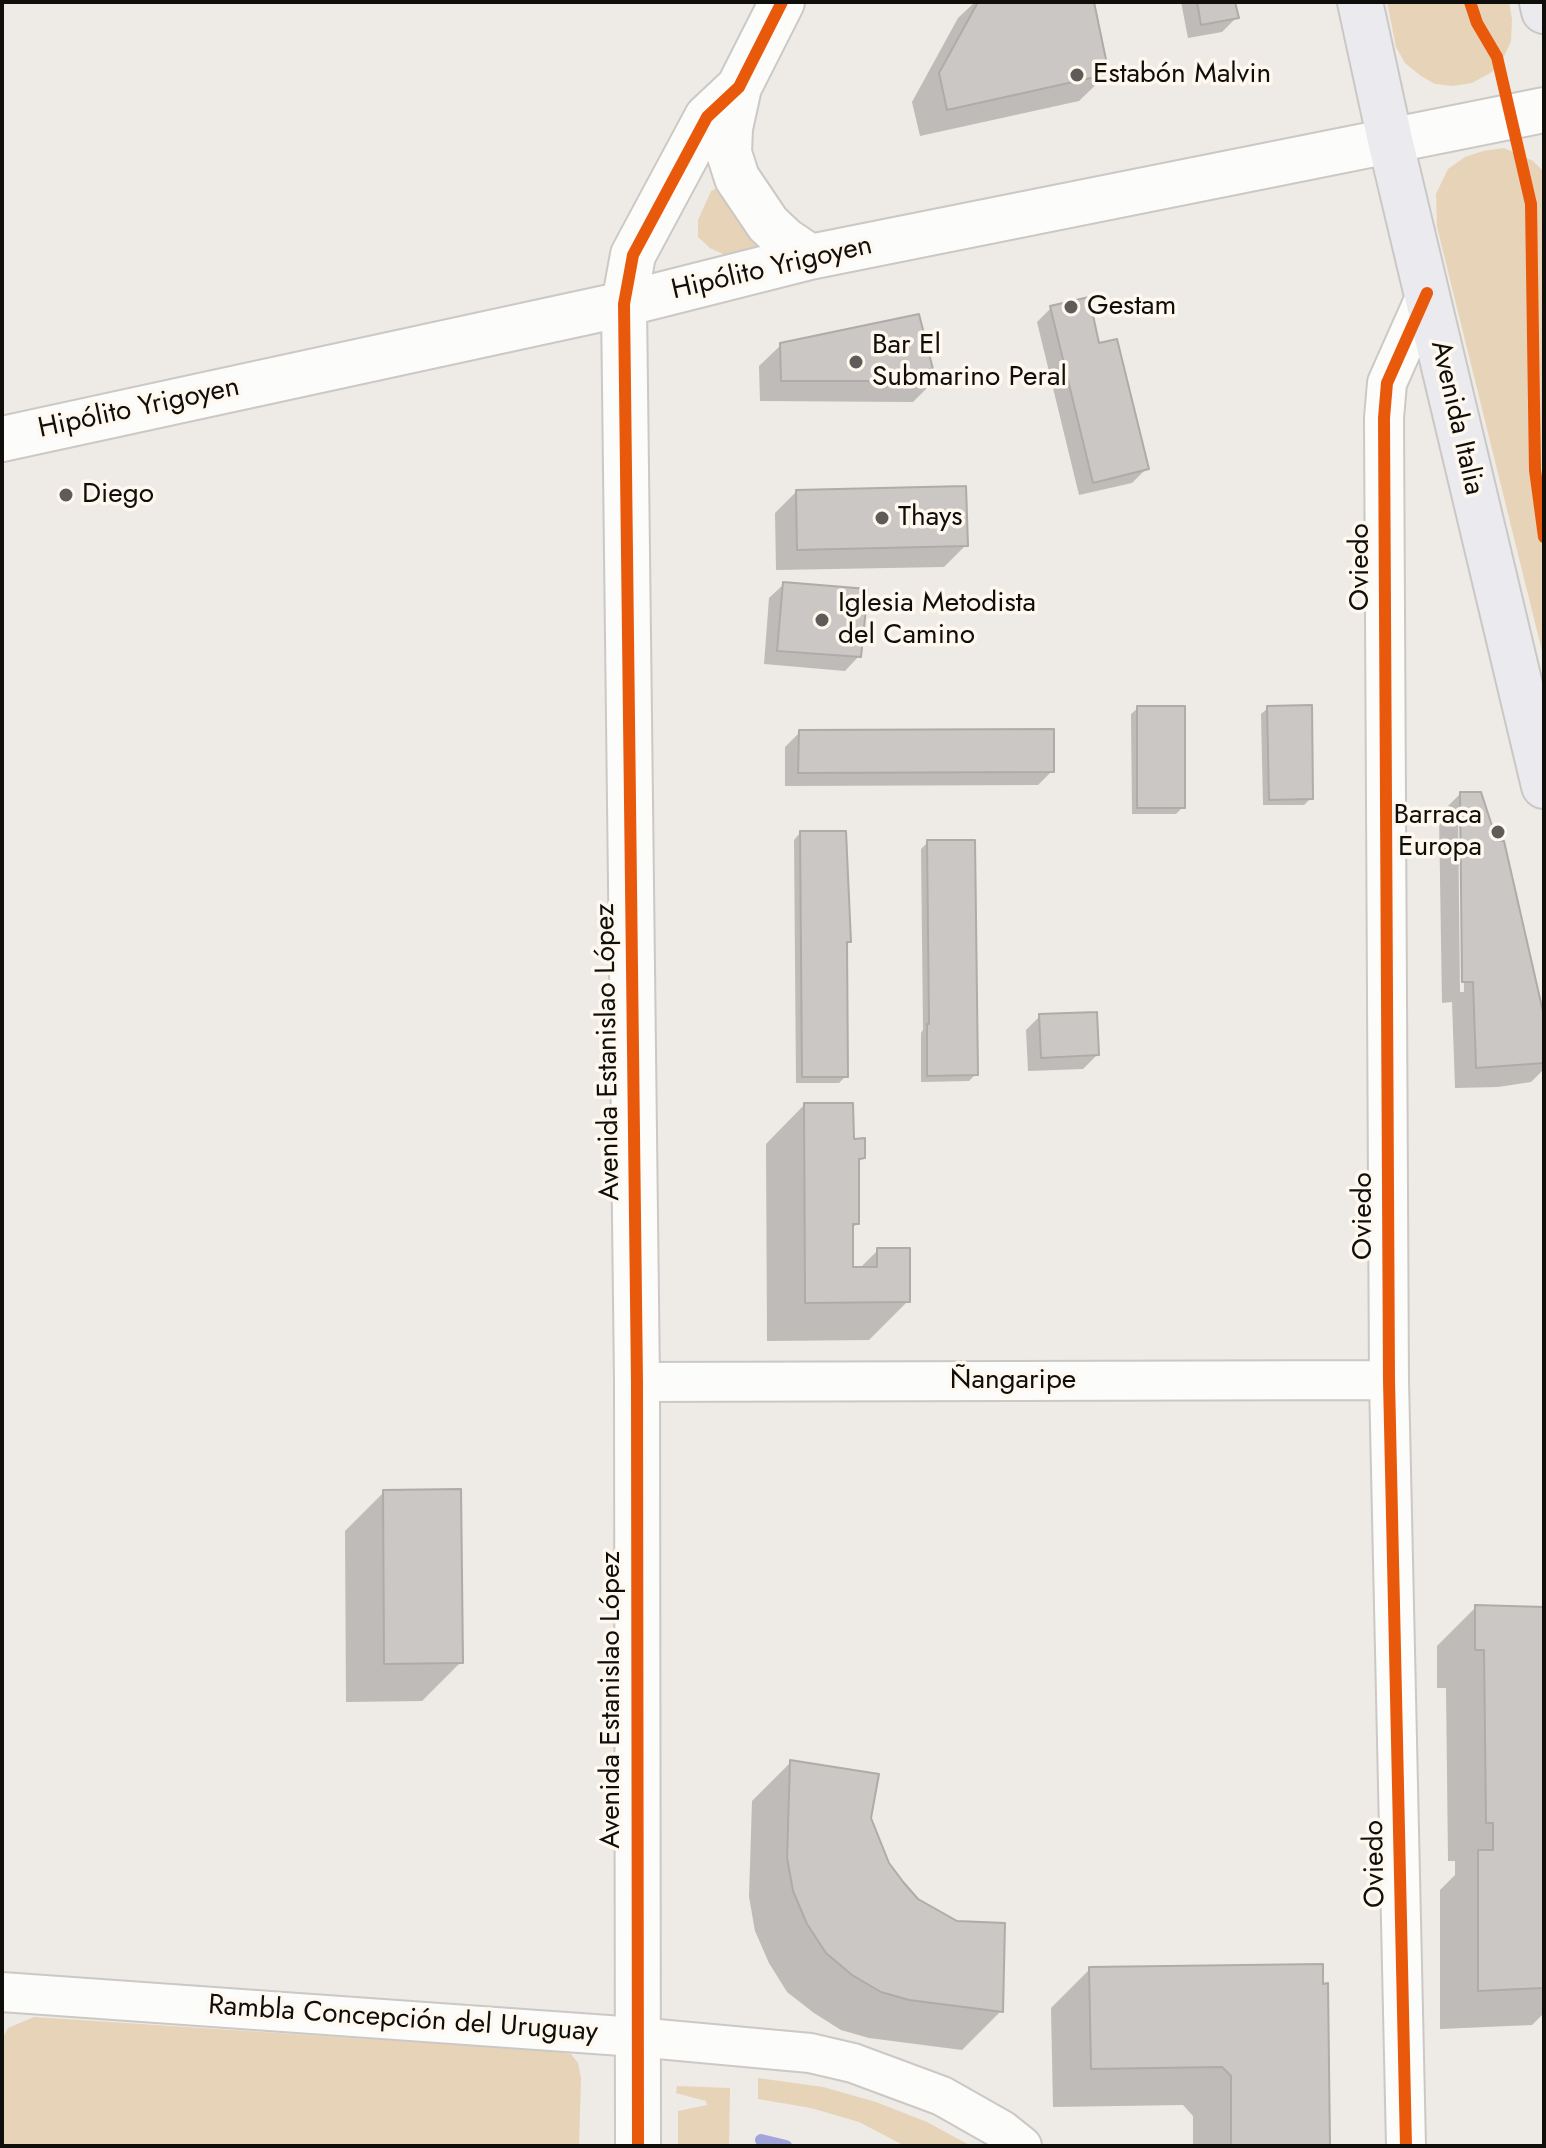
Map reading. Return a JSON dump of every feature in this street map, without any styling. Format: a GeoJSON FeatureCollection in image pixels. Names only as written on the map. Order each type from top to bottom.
{"type":"FeatureCollection","features":[{"type":"Feature","properties":{"kind":"main road","name":"Avenida Italia"},"geometry":{"type":"LineString","coordinates":[[1360,2],[1544,786]]}},
{"type":"Feature","properties":{"kind":"main road"},"geometry":{"type":"LineString","coordinates":[[1542,2],[1544,11]]}},
{"type":"Feature","properties":{"kind":"street","name":"Avenida Estanislao López"},"geometry":{"type":"LineString","coordinates":[[638,2146],[637,1382],[624,304],[633,255],[707,117],[739,87],[782,2]]}},
{"type":"Feature","properties":{"kind":"street"},"geometry":{"type":"LineString","coordinates":[[739,87],[730,128],[729,153],[737,178],[768,224],[810,257]]}},
{"type":"Feature","properties":{"kind":"street","name":"Hipólito Yrigoyen"},"geometry":{"type":"LineString","coordinates":[[2,439],[624,304],[810,257],[1544,110]]}},
{"type":"Feature","properties":{"kind":"street","name":"Oviedo"},"geometry":{"type":"LineString","coordinates":[[1406,2146],[1389,1380],[1384,418],[1387,383],[1427,293]]}},
{"type":"Feature","properties":{"kind":"street","name":"Ñangaripe"},"geometry":{"type":"LineString","coordinates":[[637,1382],[1389,1380]]}},
{"type":"Feature","properties":{"kind":"street","name":"Rambla Concepción del Uruguay"},"geometry":{"type":"LineString","coordinates":[[2,1992],[636,2037],[810,2053],[853,2063],[942,2096],[1002,2130],[1022,2146]]}},
{"type":"Feature","properties":{"kind":"shaded area"},"geometry":{"type":"Polygon","coordinates":[[[1387,2],[1509,2],[1511,41],[1503,59],[1492,72],[1472,83],[1453,86],[1435,84],[1405,63],[1396,47],[1387,2]]]}},
{"type":"Feature","properties":{"kind":"shaded area"},"geometry":{"type":"Polygon","coordinates":[[[1504,148],[1533,161],[1544,172],[1544,659],[1437,227],[1436,194],[1448,169],[1465,157],[1504,148]]]}},
{"type":"Feature","properties":{"kind":"shaded area"},"geometry":{"type":"Polygon","coordinates":[[[717,188],[763,245],[762,249],[727,256],[710,248],[698,237],[698,220],[711,191],[717,188]]]}},
{"type":"Feature","properties":{"kind":"shaded area"},"geometry":{"type":"Polygon","coordinates":[[[34,2017],[571,2054],[578,2063],[581,2078],[579,2146],[2,2146],[2,2039],[8,2028],[34,2017]]]}},
{"type":"Feature","properties":{"kind":"shaded area"},"geometry":{"type":"Polygon","coordinates":[[[758,2078],[823,2087],[876,2102],[927,2122],[971,2146],[905,2146],[859,2122],[811,2108],[758,2099],[758,2078]]]}},
{"type":"Feature","properties":{"kind":"shaded area"},"geometry":{"type":"Polygon","coordinates":[[[677,2086],[730,2088],[729,2146],[678,2146],[678,2111],[707,2105],[706,2101],[676,2093],[677,2086]]]}},
{"type":"Feature","properties":{"kind":"building"},"geometry":{"type":"Polygon","coordinates":[[[978,2],[1094,2],[1109,74],[947,110],[939,73],[978,2]]]}},
{"type":"Feature","properties":{"kind":"building"},"geometry":{"type":"Polygon","coordinates":[[[1197,2],[1235,2],[1239,18],[1201,25],[1197,2]]]}},
{"type":"Feature","properties":{"kind":"building"},"geometry":{"type":"Polygon","coordinates":[[[1089,297],[1099,343],[1117,339],[1149,469],[1093,483],[1050,306],[1089,297]]]}},
{"type":"Feature","properties":{"kind":"building","name":"Bar El Submarino Peral"},"geometry":{"type":"Polygon","coordinates":[[[919,314],[936,381],[781,381],[780,343],[919,314]]]}},
{"type":"Feature","properties":{"kind":"building","name":"Thays"},"geometry":{"type":"Polygon","coordinates":[[[966,486],[968,546],[797,550],[796,490],[966,486]]]}},
{"type":"Feature","properties":{"kind":"building","name":"Iglesia Metodista del Camino"},"geometry":{"type":"Polygon","coordinates":[[[783,582],[868,589],[861,657],[777,651],[783,582]]]}},
{"type":"Feature","properties":{"kind":"building"},"geometry":{"type":"Polygon","coordinates":[[[1312,705],[1313,799],[1269,800],[1267,706],[1312,705]]]}},
{"type":"Feature","properties":{"kind":"building"},"geometry":{"type":"Polygon","coordinates":[[[1137,706],[1185,706],[1185,808],[1137,808],[1137,706]]]}},
{"type":"Feature","properties":{"kind":"building"},"geometry":{"type":"Polygon","coordinates":[[[1054,729],[1054,772],[798,773],[799,730],[1054,729]]]}},
{"type":"Feature","properties":{"kind":"building"},"geometry":{"type":"Polygon","coordinates":[[[1460,792],[1481,792],[1497,841],[1504,841],[1544,1016],[1544,1063],[1476,1068],[1473,982],[1462,982],[1460,792]]]}},
{"type":"Feature","properties":{"kind":"building"},"geometry":{"type":"Polygon","coordinates":[[[800,831],[846,831],[851,942],[847,942],[848,1077],[802,1077],[800,831]]]}},
{"type":"Feature","properties":{"kind":"building"},"geometry":{"type":"Polygon","coordinates":[[[927,840],[975,840],[978,1075],[927,1076],[927,840]]]}},
{"type":"Feature","properties":{"kind":"building"},"geometry":{"type":"Polygon","coordinates":[[[1097,1012],[1099,1055],[1041,1058],[1039,1014],[1097,1012]]]}},
{"type":"Feature","properties":{"kind":"building"},"geometry":{"type":"Polygon","coordinates":[[[804,1103],[853,1103],[854,1139],[865,1138],[865,1158],[859,1159],[859,1224],[853,1224],[853,1267],[877,1267],[877,1248],[910,1248],[910,1302],[805,1303],[804,1103]]]}},
{"type":"Feature","properties":{"kind":"building"},"geometry":{"type":"Polygon","coordinates":[[[461,1489],[463,1663],[384,1664],[383,1490],[461,1489]]]}},
{"type":"Feature","properties":{"kind":"building"},"geometry":{"type":"Polygon","coordinates":[[[1475,1605],[1544,1607],[1544,1988],[1478,1991],[1478,1850],[1493,1850],[1493,1823],[1486,1823],[1484,1650],[1475,1650],[1475,1605]]]}},
{"type":"Feature","properties":{"kind":"building"},"geometry":{"type":"Polygon","coordinates":[[[790,1760],[879,1774],[871,1818],[889,1863],[904,1883],[918,1899],[957,1921],[1005,1923],[1003,2012],[909,2000],[881,1992],[852,1975],[826,1953],[807,1924],[793,1891],[787,1858],[790,1760]]]}},
{"type":"Feature","properties":{"kind":"building"},"geometry":{"type":"Polygon","coordinates":[[[1323,1964],[1323,1984],[1328,1983],[1330,2146],[1231,2146],[1231,2076],[1222,2067],[1091,2069],[1089,1967],[1323,1964]]]}},
{"type":"Feature","properties":{"kind":"waterway"},"geometry":{"type":"LineString","coordinates":[[761,2140],[786,2146]]}},
{"type":"Feature","properties":{"kind":"cycle path"},"geometry":{"type":"LineString","coordinates":[[638,2146],[637,1382],[624,304],[633,255],[707,117],[739,87],[782,2]]}},
{"type":"Feature","properties":{"kind":"cycle path"},"geometry":{"type":"LineString","coordinates":[[1470,2],[1477,23],[1497,57],[1531,204],[1535,470],[1544,537]]}},
{"type":"Feature","properties":{"kind":"cycle path"},"geometry":{"type":"LineString","coordinates":[[1406,2146],[1389,1380],[1384,418],[1387,383],[1427,293]]}},
{"type":"Feature","properties":{"kind":"place","name":"Estabón Malvin"},"geometry":{"type":"Point","coordinates":[1077,75]}},
{"type":"Feature","properties":{"kind":"place","name":"Gestam"},"geometry":{"type":"Point","coordinates":[1071,307]}},
{"type":"Feature","properties":{"kind":"place","name":"Bar El Submarino Peral"},"geometry":{"type":"Point","coordinates":[856,362]}},
{"type":"Feature","properties":{"kind":"place","name":"Diego"},"geometry":{"type":"Point","coordinates":[66,495]}},
{"type":"Feature","properties":{"kind":"place","name":"Thays"},"geometry":{"type":"Point","coordinates":[882,518]}},
{"type":"Feature","properties":{"kind":"place","name":"Iglesia Metodista del Camino"},"geometry":{"type":"Point","coordinates":[822,620]}},
{"type":"Feature","properties":{"kind":"place","name":"Barraca Europa"},"geometry":{"type":"Point","coordinates":[1498,832]}}]}
